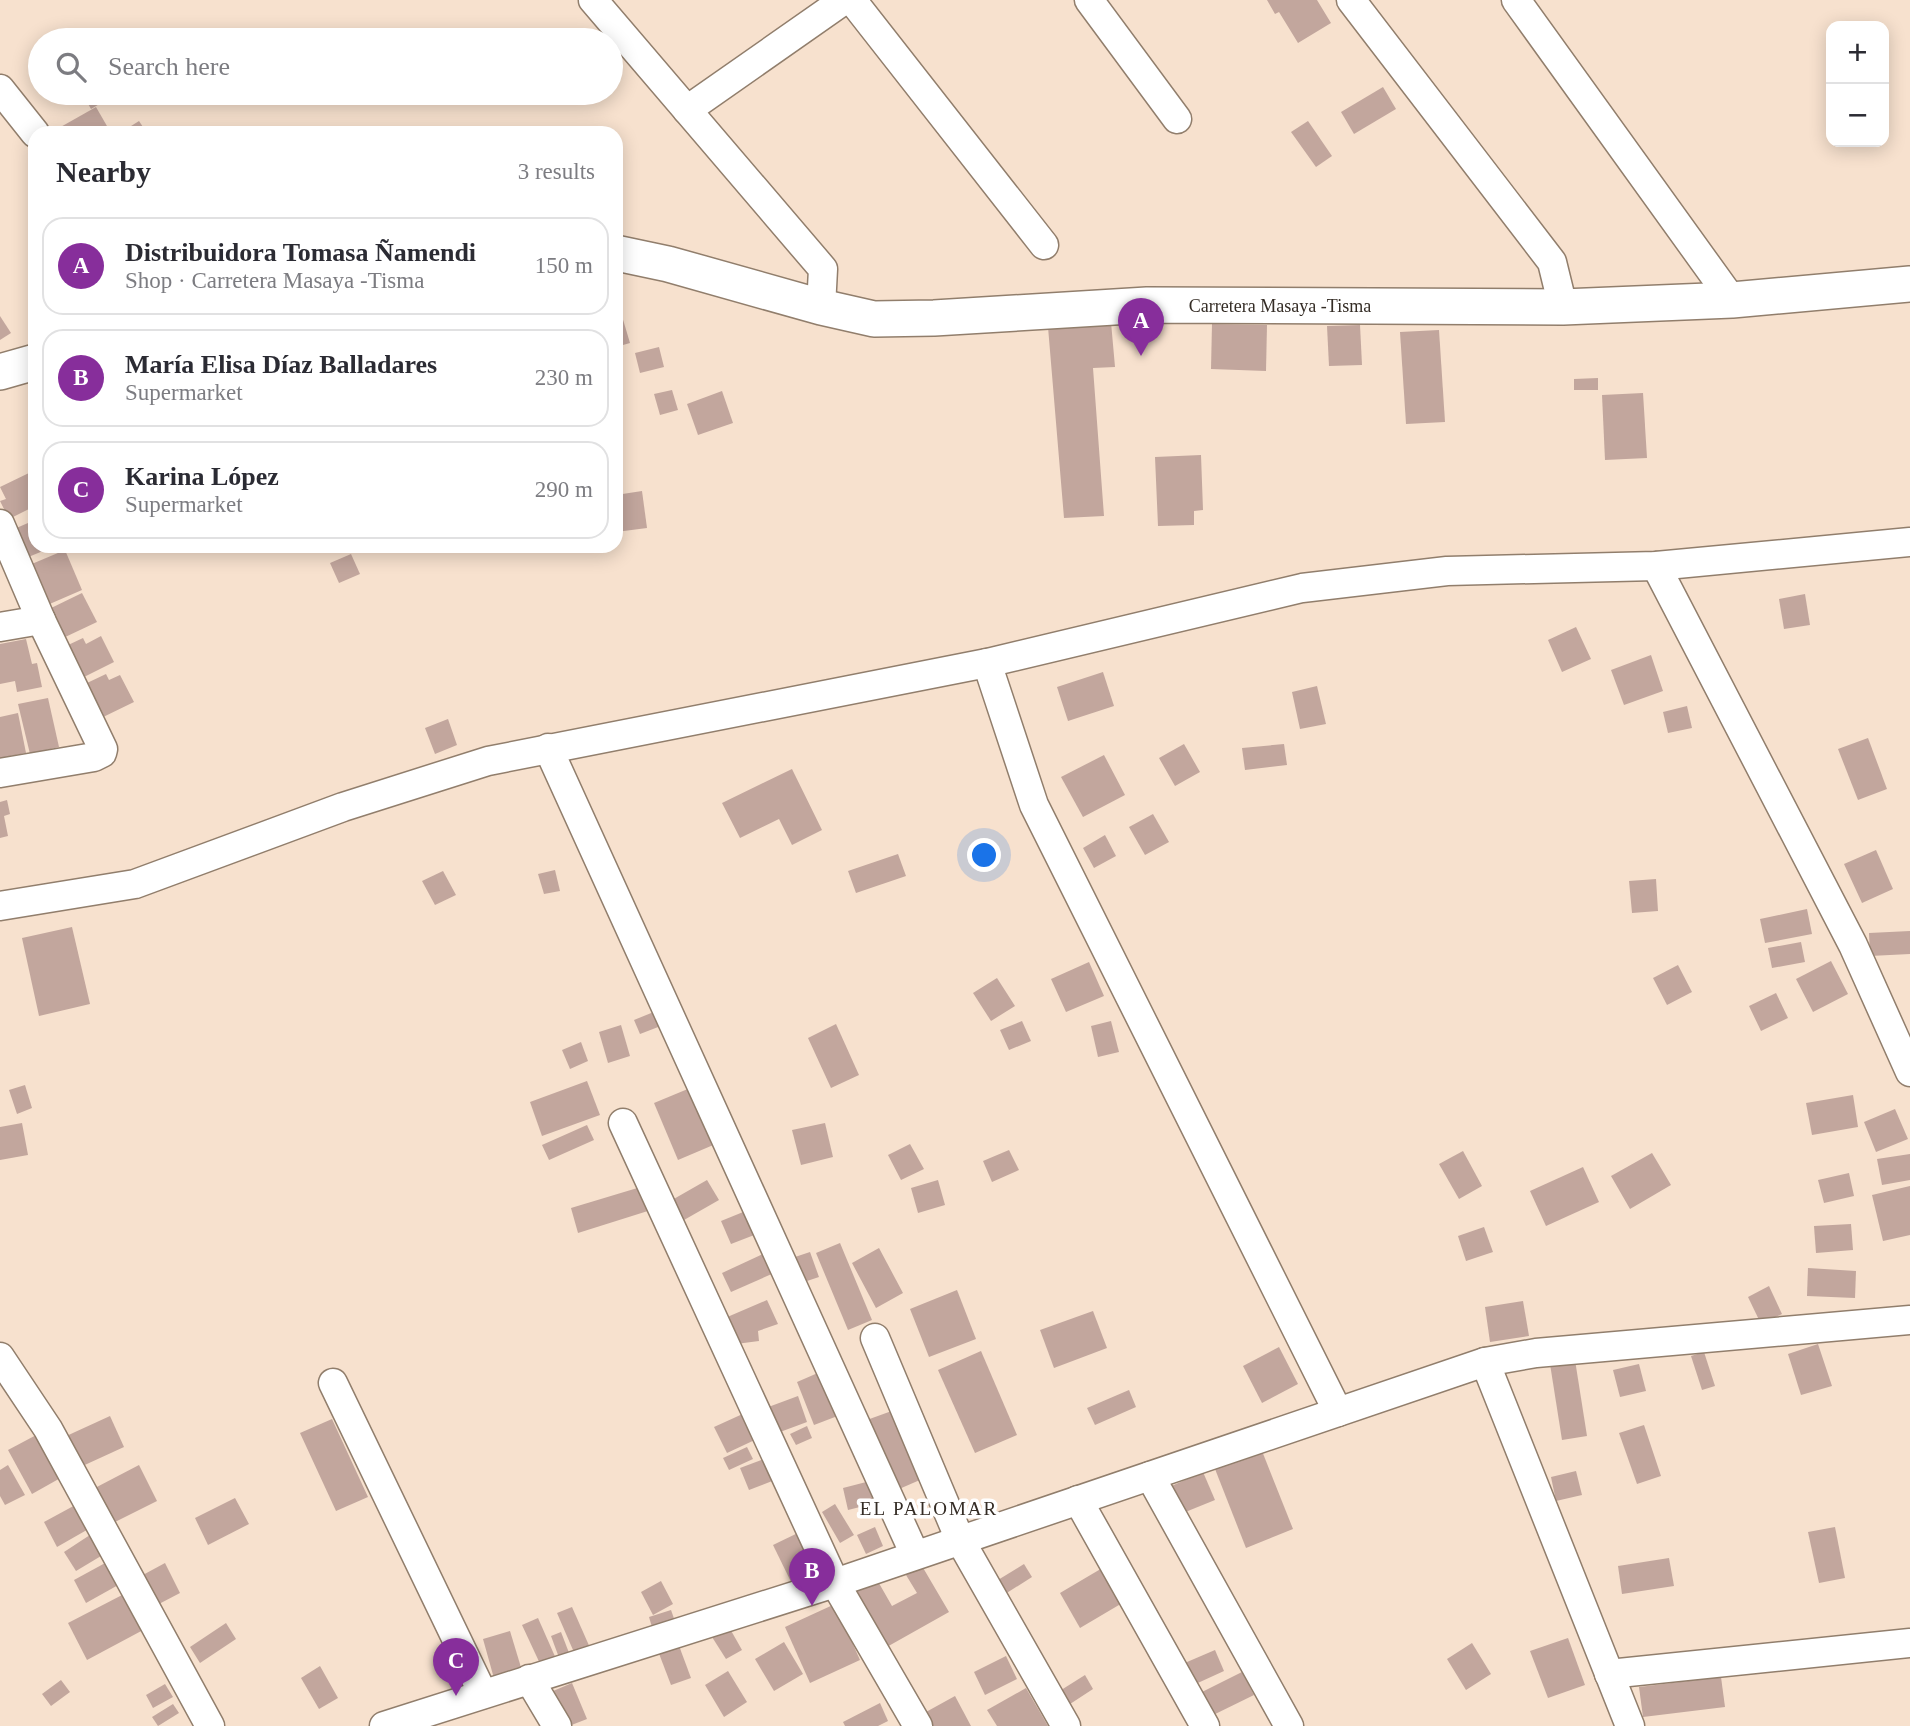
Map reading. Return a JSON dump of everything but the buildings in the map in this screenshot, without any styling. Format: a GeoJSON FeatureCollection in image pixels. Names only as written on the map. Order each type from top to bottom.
{"type":"FeatureCollection","features":[{"type":"Feature","properties":{"kind":"main road","name":"Carretera Masaya -Tisma"},"geometry":{"type":"LineString","coordinates":[[623,254],[874,319],[1147,305],[1563,307],[1732,300],[1910,284]]}},
{"type":"Feature","properties":{"kind":"main road"},"geometry":{"type":"LineString","coordinates":[[0,373],[28,364]]}},
{"type":"Feature","properties":{"kind":"street"},"geometry":{"type":"LineString","coordinates":[[593,0],[617,28]]}},
{"type":"Feature","properties":{"kind":"street"},"geometry":{"type":"LineString","coordinates":[[687,110],[844,0]]}},
{"type":"Feature","properties":{"kind":"street"},"geometry":{"type":"LineString","coordinates":[[852,0],[1044,245]]}},
{"type":"Feature","properties":{"kind":"street"},"geometry":{"type":"LineString","coordinates":[[1089,0],[1177,119]]}},
{"type":"Feature","properties":{"kind":"street"},"geometry":{"type":"LineString","coordinates":[[1351,0],[1552,262],[1563,307]]}},
{"type":"Feature","properties":{"kind":"street"},"geometry":{"type":"LineString","coordinates":[[1516,0],[1732,300]]}},
{"type":"Feature","properties":{"kind":"street"},"geometry":{"type":"LineString","coordinates":[[623,35],[823,269],[821,307]]}},
{"type":"Feature","properties":{"kind":"street"},"geometry":{"type":"LineString","coordinates":[[0,89],[29,126]]}},
{"type":"Feature","properties":{"kind":"street"},"geometry":{"type":"LineString","coordinates":[[0,524],[41,620],[103,749],[102,753],[94,757],[0,772]]}},
{"type":"Feature","properties":{"kind":"street"},"geometry":{"type":"LineString","coordinates":[[0,906],[135,884],[343,807],[488,761],[987,663],[1302,588],[1447,571],[1656,566],[1910,542]]}},
{"type":"Feature","properties":{"kind":"street"},"geometry":{"type":"LineString","coordinates":[[1656,566],[1853,945],[1910,1072]]}},
{"type":"Feature","properties":{"kind":"street"},"geometry":{"type":"LineString","coordinates":[[0,627],[41,620]]}},
{"type":"Feature","properties":{"kind":"street"},"geometry":{"type":"LineString","coordinates":[[987,663],[1034,805],[1338,1412]]}},
{"type":"Feature","properties":{"kind":"street"},"geometry":{"type":"LineString","coordinates":[[548,748],[915,1555]]}},
{"type":"Feature","properties":{"kind":"street"},"geometry":{"type":"LineString","coordinates":[[623,1123],[835,1583],[918,1726]]}},
{"type":"Feature","properties":{"kind":"street"},"geometry":{"type":"LineString","coordinates":[[384,1726],[835,1583],[1485,1362],[1536,1353],[1910,1320]]}},
{"type":"Feature","properties":{"kind":"street"},"geometry":{"type":"LineString","coordinates":[[875,1338],[960,1540],[1066,1726]]}},
{"type":"Feature","properties":{"kind":"street"},"geometry":{"type":"LineString","coordinates":[[0,1357],[48,1429],[210,1726]]}},
{"type":"Feature","properties":{"kind":"street"},"geometry":{"type":"LineString","coordinates":[[1485,1362],[1630,1726]]}},
{"type":"Feature","properties":{"kind":"street"},"geometry":{"type":"LineString","coordinates":[[333,1383],[483,1694]]}},
{"type":"Feature","properties":{"kind":"street"},"geometry":{"type":"LineString","coordinates":[[1150,1476],[1289,1726]]}},
{"type":"Feature","properties":{"kind":"street"},"geometry":{"type":"LineString","coordinates":[[1078,1500],[1205,1726]]}},
{"type":"Feature","properties":{"kind":"street"},"geometry":{"type":"LineString","coordinates":[[1609,1674],[1910,1643]]}},
{"type":"Feature","properties":{"kind":"street"},"geometry":{"type":"LineString","coordinates":[[529,1679],[557,1726]]}},
{"type":"Feature","properties":{"kind":"place","name":"Distribuidora Tomasa Ñamendi"},"geometry":{"type":"Point","coordinates":[1141,356]}},
{"type":"Feature","properties":{"kind":"place","name":"María Elisa Díaz Balladares"},"geometry":{"type":"Point","coordinates":[812,1606]}},
{"type":"Feature","properties":{"kind":"place","name":"Karina López"},"geometry":{"type":"Point","coordinates":[456,1696]}},
{"type":"Feature","properties":{"kind":"district","name":"EL PALOMAR"},"geometry":{"type":"Point","coordinates":[929,1508]}}]}
